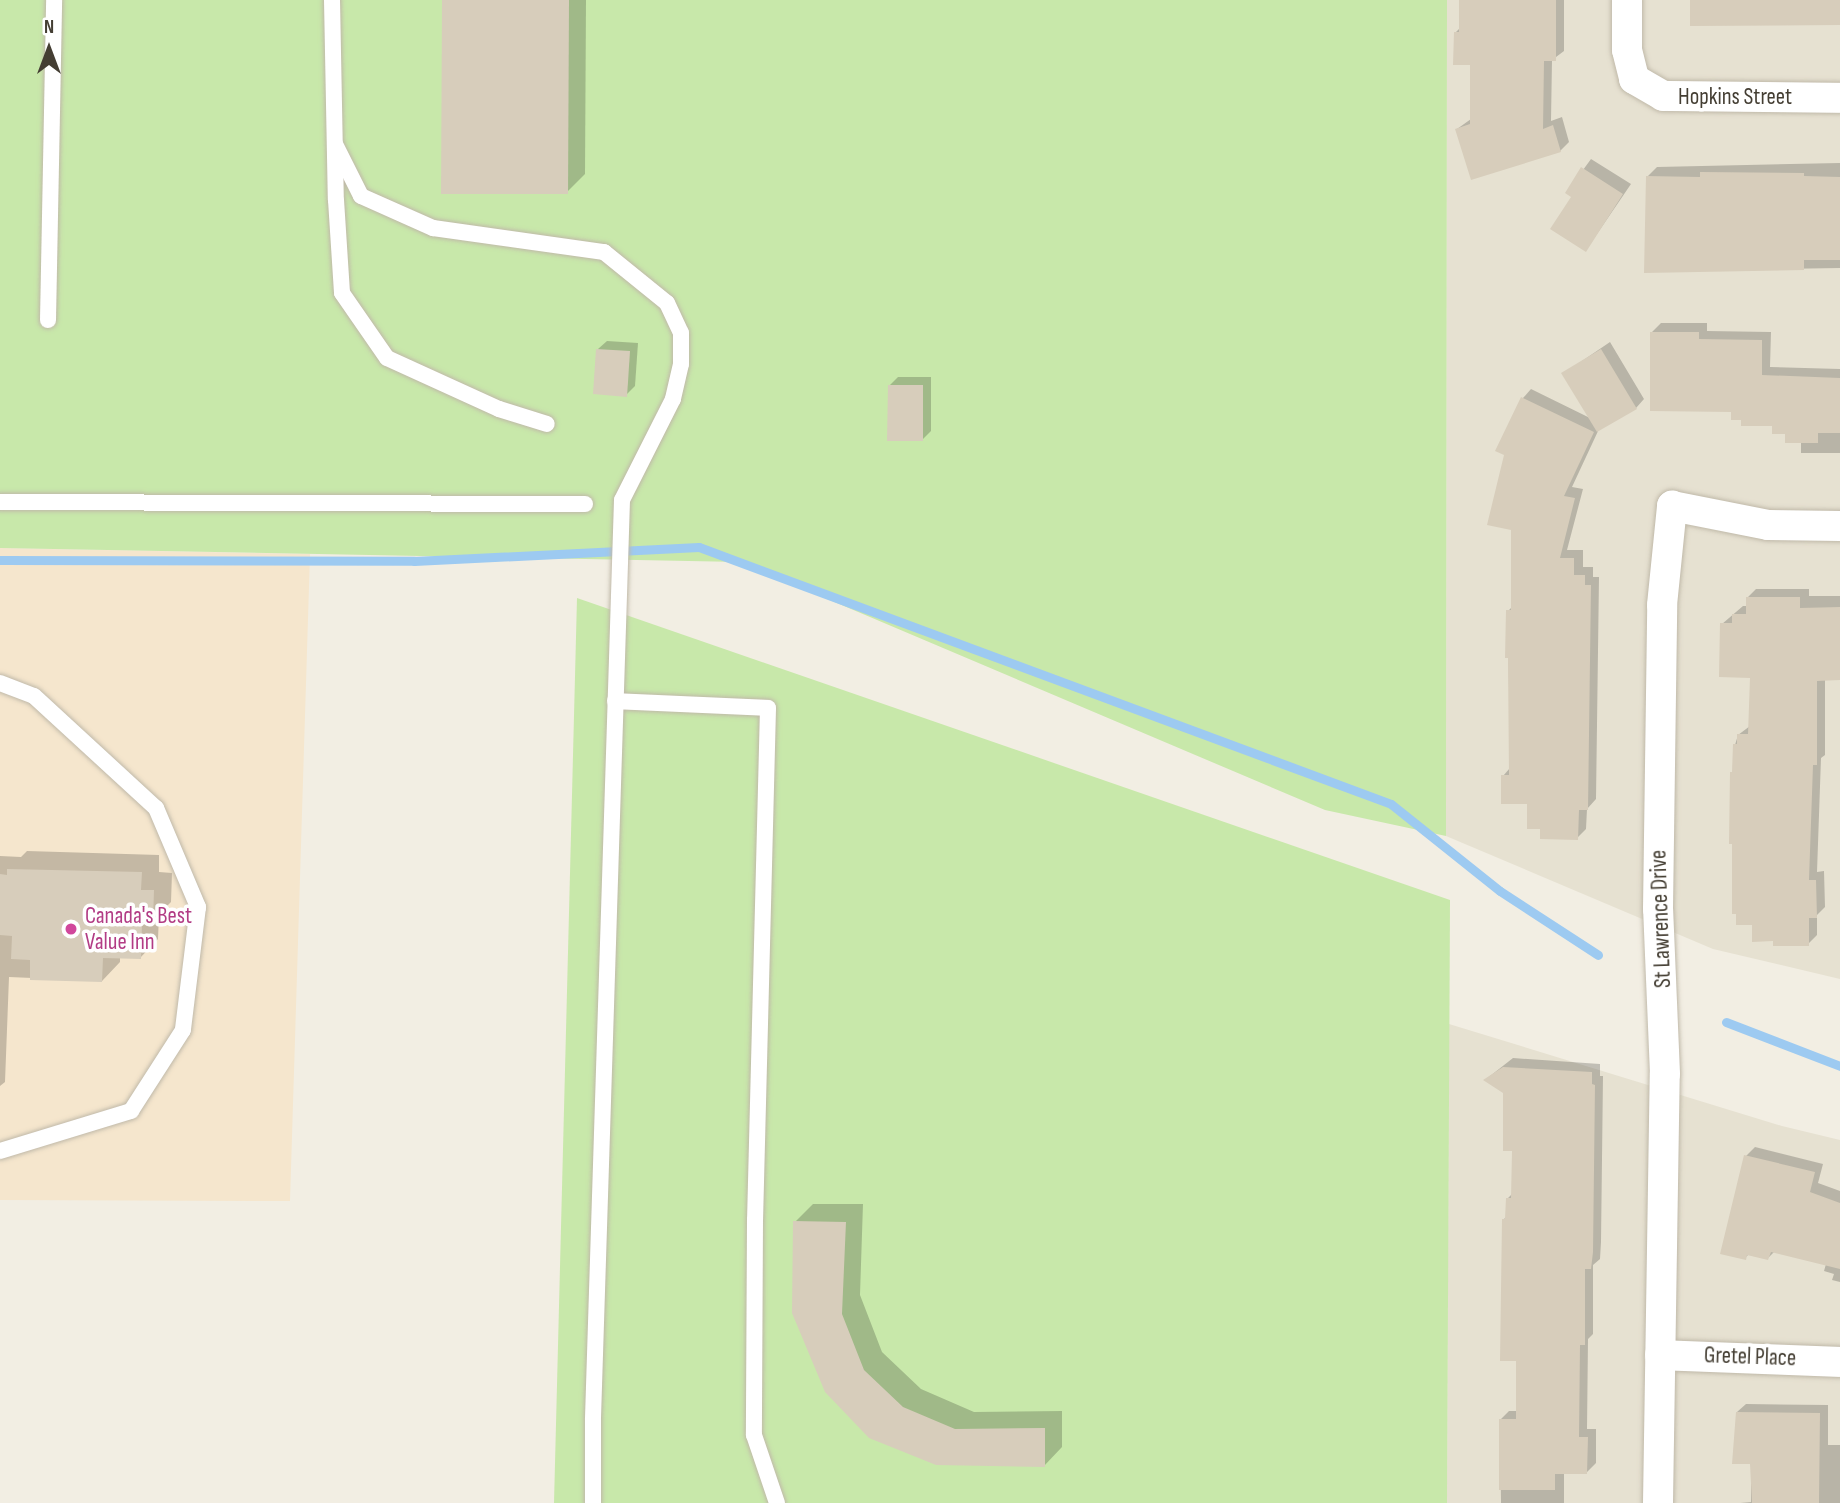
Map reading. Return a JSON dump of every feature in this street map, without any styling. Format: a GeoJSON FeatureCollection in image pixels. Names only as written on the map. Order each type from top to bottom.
{"type":"FeatureCollection","features":[{"type":"Feature","properties":{"kind":"street","name":"Hopkins Street"},"geometry":{"type":"LineString","coordinates":[[1628,0],[1628,50],[1634,79],[1663,96],[1840,98]]}},
{"type":"Feature","properties":{"kind":"street","name":"St Lawrence Drive"},"geometry":{"type":"LineString","coordinates":[[1658,1503],[1665,1074],[1658,909],[1659,785],[1662,605],[1672,506],[1768,525],[1840,526]]}},
{"type":"Feature","properties":{"kind":"street","name":"Gretel Place"},"geometry":{"type":"LineString","coordinates":[[1660,1354],[1840,1362]]}},
{"type":"Feature","properties":{"kind":"lane"},"geometry":{"type":"LineString","coordinates":[[48,320],[54,0]]}},
{"type":"Feature","properties":{"kind":"lane"},"geometry":{"type":"LineString","coordinates":[[332,0],[342,293],[387,358],[499,409],[547,424]]}},
{"type":"Feature","properties":{"kind":"lane"},"geometry":{"type":"LineString","coordinates":[[335,144],[361,196],[433,228],[604,252],[667,303],[681,333],[681,364],[673,399],[622,500],[593,1420],[593,1503]]}},
{"type":"Feature","properties":{"kind":"lane"},"geometry":{"type":"LineString","coordinates":[[0,502],[585,504]]}},
{"type":"Feature","properties":{"kind":"lane"},"geometry":{"type":"LineString","coordinates":[[0,684],[34,696],[156,808],[198,907],[183,1030],[131,1111],[0,1151]]}},
{"type":"Feature","properties":{"kind":"lane"},"geometry":{"type":"LineString","coordinates":[[615,701],[768,708],[755,1220],[754,1435],[777,1503]]}},
{"type":"Feature","properties":{"kind":"shaded area"},"geometry":{"type":"Polygon","coordinates":[[[1447,0],[1840,0],[1840,979],[1713,949],[1446,836],[1447,0]]]}},
{"type":"Feature","properties":{"kind":"shaded area"},"geometry":{"type":"Polygon","coordinates":[[[0,548],[310,554],[290,1201],[0,1200],[0,548]]]}},
{"type":"Feature","properties":{"kind":"shaded area"},"geometry":{"type":"Polygon","coordinates":[[[1449,1024],[1782,1126],[1840,1140],[1840,1503],[1447,1503],[1449,1024]]]}},
{"type":"Feature","properties":{"kind":"green space"},"geometry":{"type":"Polygon","coordinates":[[[0,0],[1447,0],[1446,836],[1325,810],[740,562],[0,548],[0,0]]]}},
{"type":"Feature","properties":{"kind":"green space"},"geometry":{"type":"Polygon","coordinates":[[[577,598],[1450,900],[1447,1503],[554,1503],[577,598]]]}},
{"type":"Feature","properties":{"kind":"building"},"geometry":{"type":"Polygon","coordinates":[[[442,0],[569,0],[568,194],[441,194],[442,0]]]}},
{"type":"Feature","properties":{"kind":"building"},"geometry":{"type":"Polygon","coordinates":[[[1459,0],[1556,0],[1556,61],[1544,61],[1543,129],[1553,125],[1561,152],[1471,180],[1455,129],[1470,124],[1470,65],[1453,65],[1454,32],[1459,32],[1459,0]]]}},
{"type":"Feature","properties":{"kind":"building"},"geometry":{"type":"Polygon","coordinates":[[[1690,0],[1840,0],[1840,25],[1690,26],[1690,0]]]}},
{"type":"Feature","properties":{"kind":"building"},"geometry":{"type":"Polygon","coordinates":[[[1581,167],[1623,194],[1586,252],[1550,229],[1571,197],[1565,193],[1581,167]]]}},
{"type":"Feature","properties":{"kind":"building"},"geometry":{"type":"Polygon","coordinates":[[[1700,172],[1804,173],[1804,176],[1840,177],[1840,260],[1804,260],[1804,270],[1644,273],[1646,176],[1700,177],[1700,172]]]}},
{"type":"Feature","properties":{"kind":"building"},"geometry":{"type":"Polygon","coordinates":[[[1650,332],[1699,332],[1699,339],[1762,340],[1762,375],[1840,378],[1840,433],[1818,433],[1818,443],[1785,443],[1785,434],[1772,434],[1772,426],[1741,426],[1741,420],[1731,420],[1731,412],[1650,411],[1650,332]]]}},
{"type":"Feature","properties":{"kind":"building"},"geometry":{"type":"Polygon","coordinates":[[[596,349],[630,351],[627,397],[593,394],[596,349]]]}},
{"type":"Feature","properties":{"kind":"building"},"geometry":{"type":"Polygon","coordinates":[[[1601,349],[1637,409],[1597,432],[1561,373],[1601,349]]]}},
{"type":"Feature","properties":{"kind":"building"},"geometry":{"type":"Polygon","coordinates":[[[888,385],[923,385],[923,441],[887,441],[888,385]]]}},
{"type":"Feature","properties":{"kind":"building"},"geometry":{"type":"Polygon","coordinates":[[[1521,397],[1594,432],[1564,496],[1575,498],[1560,558],[1574,558],[1574,575],[1585,575],[1585,585],[1591,585],[1588,810],[1579,810],[1578,840],[1540,839],[1540,829],[1527,829],[1527,804],[1501,804],[1501,775],[1509,775],[1508,658],[1505,658],[1506,610],[1511,610],[1511,530],[1487,525],[1504,455],[1495,451],[1521,397]]]}},
{"type":"Feature","properties":{"kind":"building"},"geometry":{"type":"Polygon","coordinates":[[[1746,597],[1800,597],[1800,608],[1840,607],[1840,680],[1817,681],[1817,765],[1813,765],[1809,880],[1816,880],[1817,918],[1809,918],[1809,946],[1773,946],[1773,941],[1752,942],[1752,925],[1736,925],[1736,914],[1732,914],[1730,772],[1733,744],[1737,744],[1737,734],[1748,734],[1750,678],[1719,677],[1720,623],[1732,623],[1732,614],[1746,614],[1746,597]]]}},
{"type":"Feature","properties":{"kind":"building","name":"Canada's Best Value Inn"},"geometry":{"type":"Polygon","coordinates":[[[7,869],[142,872],[141,890],[154,890],[153,922],[142,922],[141,959],[103,958],[102,982],[30,980],[30,960],[11,959],[12,936],[0,935],[0,874],[7,875],[7,869]]]}},
{"type":"Feature","properties":{"kind":"building"},"geometry":{"type":"Polygon","coordinates":[[[1503,1067],[1592,1072],[1592,1084],[1595,1085],[1593,1252],[1591,1269],[1585,1269],[1585,1345],[1580,1345],[1579,1437],[1588,1437],[1587,1474],[1555,1474],[1555,1490],[1499,1490],[1499,1419],[1516,1419],[1516,1361],[1500,1361],[1502,1219],[1505,1219],[1506,1198],[1511,1198],[1512,1151],[1503,1151],[1503,1093],[1483,1080],[1503,1067]]]}},
{"type":"Feature","properties":{"kind":"building"},"geometry":{"type":"Polygon","coordinates":[[[1744,1155],[1815,1172],[1810,1192],[1840,1203],[1840,1269],[1771,1252],[1768,1260],[1747,1255],[1746,1260],[1720,1254],[1744,1155]]]}},
{"type":"Feature","properties":{"kind":"building"},"geometry":{"type":"Polygon","coordinates":[[[793,1221],[846,1222],[842,1314],[864,1370],[903,1407],[955,1429],[1045,1428],[1045,1467],[936,1465],[869,1438],[825,1392],[792,1313],[793,1221]]]}},
{"type":"Feature","properties":{"kind":"building"},"geometry":{"type":"Polygon","coordinates":[[[1736,1412],[1820,1413],[1819,1503],[1752,1503],[1750,1464],[1732,1464],[1736,1412]]]}},
{"type":"Feature","properties":{"kind":"waterway"},"geometry":{"type":"LineString","coordinates":[[0,560],[414,561],[699,547],[1391,804],[1500,891],[1598,955]]}},
{"type":"Feature","properties":{"kind":"waterway"},"geometry":{"type":"LineString","coordinates":[[1726,1022],[1840,1066]]}},
{"type":"Feature","properties":{"kind":"place","name":"Canada's Best Value Inn"},"geometry":{"type":"Point","coordinates":[71,929]}}]}
